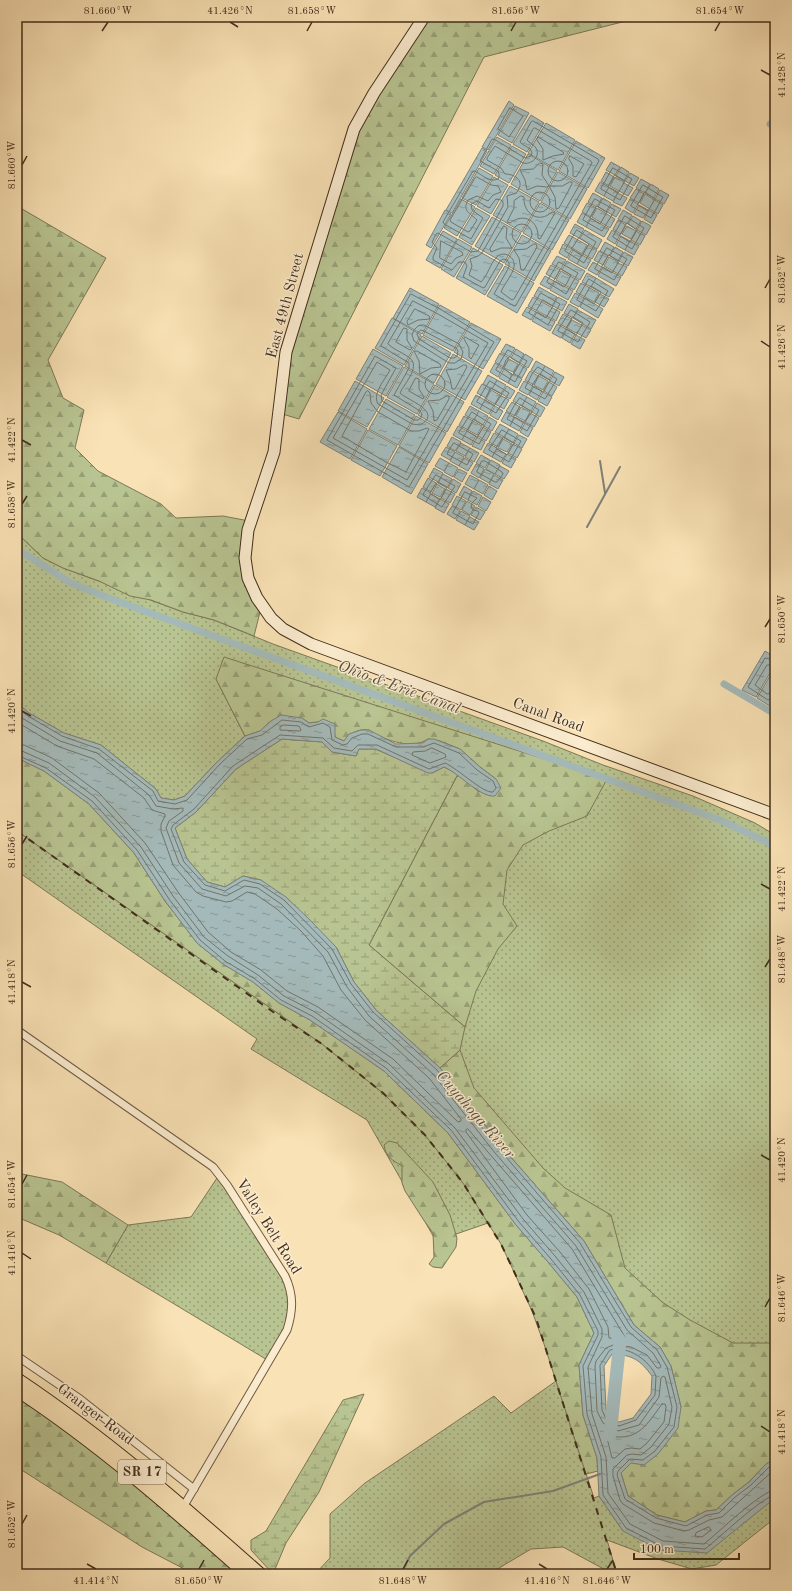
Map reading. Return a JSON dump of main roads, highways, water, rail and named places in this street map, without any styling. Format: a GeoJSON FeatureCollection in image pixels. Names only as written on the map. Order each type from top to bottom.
{"type":"FeatureCollection","features":[{"type":"Feature","properties":{"kind":"main road","name":"Granger Road"},"geometry":{"type":"LineString","coordinates":[[17,1379],[96,1435],[156,1483],[181,1511],[246,1574]]}},
{"type":"Feature","properties":{"kind":"main road","name":"Granger Road"},"geometry":{"type":"LineString","coordinates":[[17,1390],[75,1431],[181,1511],[260,1574]]}},
{"type":"Feature","properties":{"kind":"water"},"geometry":{"type":"Polygon","coordinates":[[[509,101],[514,105],[488,150],[482,147],[509,101]]]}},
{"type":"Feature","properties":{"kind":"water"},"geometry":{"type":"Polygon","coordinates":[[[515,106],[529,113],[512,143],[498,135],[515,106]]]}},
{"type":"Feature","properties":{"kind":"water"},"geometry":{"type":"Polygon","coordinates":[[[531,115],[544,123],[527,152],[513,144],[531,115]]]}},
{"type":"Feature","properties":{"kind":"water"},"geometry":{"type":"Polygon","coordinates":[[[546,123],[575,140],[558,170],[528,153],[546,123]]]}},
{"type":"Feature","properties":{"kind":"water"},"geometry":{"type":"Polygon","coordinates":[[[497,137],[511,145],[494,174],[480,166],[497,137]]]}},
{"type":"Feature","properties":{"kind":"water"},"geometry":{"type":"Polygon","coordinates":[[[576,141],[605,158],[588,188],[559,171],[576,141]]]}},
{"type":"Feature","properties":{"kind":"water"},"geometry":{"type":"Polygon","coordinates":[[[512,146],[526,154],[509,183],[495,175],[512,146]]]}},
{"type":"Feature","properties":{"kind":"water"},"geometry":{"type":"Polygon","coordinates":[[[482,148],[487,151],[452,213],[446,210],[482,148]]]}},
{"type":"Feature","properties":{"kind":"water"},"geometry":{"type":"Polygon","coordinates":[[[528,154],[557,171],[540,201],[511,184],[528,154]]]}},
{"type":"Feature","properties":{"kind":"water"},"geometry":{"type":"Polygon","coordinates":[[[611,162],[620,167],[615,175],[606,170],[611,162]]]}},
{"type":"Feature","properties":{"kind":"water"},"geometry":{"type":"Polygon","coordinates":[[[621,167],[629,172],[624,181],[616,176],[621,167]]]}},
{"type":"Feature","properties":{"kind":"water"},"geometry":{"type":"Polygon","coordinates":[[[479,168],[493,176],[476,205],[462,198],[479,168]]]}},
{"type":"Feature","properties":{"kind":"water"},"geometry":{"type":"Polygon","coordinates":[[[558,172],[587,189],[570,219],[541,202],[558,172]]]}},
{"type":"Feature","properties":{"kind":"water"},"geometry":{"type":"Polygon","coordinates":[[[606,172],[614,177],[609,186],[601,181],[606,172]]]}},
{"type":"Feature","properties":{"kind":"water"},"geometry":{"type":"Polygon","coordinates":[[[630,173],[639,178],[634,186],[625,181],[630,173]]]}},
{"type":"Feature","properties":{"kind":"water"},"geometry":{"type":"Polygon","coordinates":[[[494,177],[508,185],[491,214],[477,206],[494,177]]]}},
{"type":"Feature","properties":{"kind":"water"},"geometry":{"type":"Polygon","coordinates":[[[615,177],[624,182],[623,184],[624,183],[633,188],[628,196],[610,186],[615,177]]]}},
{"type":"Feature","properties":{"kind":"water"},"geometry":{"type":"Polygon","coordinates":[[[641,179],[650,184],[645,193],[636,188],[641,179]]]}},
{"type":"Feature","properties":{"kind":"water"},"geometry":{"type":"Polygon","coordinates":[[[600,182],[609,187],[604,196],[595,191],[600,182]]]}},
{"type":"Feature","properties":{"kind":"water"},"geometry":{"type":"Polygon","coordinates":[[[651,184],[659,189],[654,198],[645,193],[651,184]]]}},
{"type":"Feature","properties":{"kind":"water"},"geometry":{"type":"Polygon","coordinates":[[[510,186],[539,202],[522,232],[493,215],[510,186]]]}},
{"type":"Feature","properties":{"kind":"water"},"geometry":{"type":"Polygon","coordinates":[[[609,187],[618,192],[613,201],[604,196],[609,187]]]}},
{"type":"Feature","properties":{"kind":"water"},"geometry":{"type":"Polygon","coordinates":[[[636,189],[644,194],[639,203],[630,198],[636,189]]]}},
{"type":"Feature","properties":{"kind":"water"},"geometry":{"type":"Polygon","coordinates":[[[660,190],[669,195],[664,204],[655,199],[660,190]]]}},
{"type":"Feature","properties":{"kind":"water"},"geometry":{"type":"Polygon","coordinates":[[[593,193],[602,198],[597,207],[588,202],[593,193]]]}},
{"type":"Feature","properties":{"kind":"water"},"geometry":{"type":"Polygon","coordinates":[[[618,193],[627,198],[622,206],[613,202],[618,193]]]}},
{"type":"Feature","properties":{"kind":"water"},"geometry":{"type":"Polygon","coordinates":[[[645,194],[663,205],[658,214],[640,203],[645,194]]]}},
{"type":"Feature","properties":{"kind":"water"},"geometry":{"type":"Polygon","coordinates":[[[603,198],[611,203],[606,212],[598,207],[603,198]]]}},
{"type":"Feature","properties":{"kind":"water"},"geometry":{"type":"Polygon","coordinates":[[[461,199],[475,207],[457,236],[444,228],[461,199]]]}},
{"type":"Feature","properties":{"kind":"water"},"geometry":{"type":"Polygon","coordinates":[[[630,199],[638,204],[633,213],[625,208],[630,199]]]}},
{"type":"Feature","properties":{"kind":"water"},"geometry":{"type":"Polygon","coordinates":[[[540,203],[569,220],[552,250],[523,233],[540,203]]]}},
{"type":"Feature","properties":{"kind":"water"},"geometry":{"type":"Polygon","coordinates":[[[587,203],[596,208],[591,217],[582,212],[587,203]]]}},
{"type":"Feature","properties":{"kind":"water"},"geometry":{"type":"Polygon","coordinates":[[[612,204],[621,209],[616,217],[607,212],[612,204]]]}},
{"type":"Feature","properties":{"kind":"water"},"geometry":{"type":"Polygon","coordinates":[[[639,205],[648,210],[643,218],[634,214],[639,205]]]}},
{"type":"Feature","properties":{"kind":"water"},"geometry":{"type":"Polygon","coordinates":[[[476,208],[490,216],[472,245],[459,237],[476,208]]]}},
{"type":"Feature","properties":{"kind":"water"},"geometry":{"type":"Polygon","coordinates":[[[597,208],[615,219],[610,228],[592,217],[597,208]]]}},
{"type":"Feature","properties":{"kind":"water"},"geometry":{"type":"Polygon","coordinates":[[[445,210],[451,214],[431,248],[426,245],[445,210]]]}},
{"type":"Feature","properties":{"kind":"water"},"geometry":{"type":"Polygon","coordinates":[[[623,210],[632,215],[627,224],[618,219],[623,210]]]}},
{"type":"Feature","properties":{"kind":"water"},"geometry":{"type":"Polygon","coordinates":[[[649,210],[657,215],[652,224],[644,219],[649,210]]]}},
{"type":"Feature","properties":{"kind":"water"},"geometry":{"type":"Polygon","coordinates":[[[582,213],[591,218],[586,227],[577,222],[582,213]]]}},
{"type":"Feature","properties":{"kind":"water"},"geometry":{"type":"Polygon","coordinates":[[[633,216],[641,221],[636,229],[628,224],[633,216]]]}},
{"type":"Feature","properties":{"kind":"water"},"geometry":{"type":"Polygon","coordinates":[[[492,217],[521,233],[504,263],[475,246],[492,217]]]}},
{"type":"Feature","properties":{"kind":"water"},"geometry":{"type":"Polygon","coordinates":[[[591,218],[609,229],[604,237],[586,227],[591,218]]]}},
{"type":"Feature","properties":{"kind":"water"},"geometry":{"type":"Polygon","coordinates":[[[618,220],[626,225],[621,234],[613,229],[618,220]]]}},
{"type":"Feature","properties":{"kind":"water"},"geometry":{"type":"Polygon","coordinates":[[[642,221],[651,226],[646,235],[637,230],[642,221]]]}},
{"type":"Feature","properties":{"kind":"water"},"geometry":{"type":"Polygon","coordinates":[[[575,224],[584,229],[579,238],[570,233],[575,224]]]}},
{"type":"Feature","properties":{"kind":"water"},"geometry":{"type":"Polygon","coordinates":[[[627,226],[636,231],[631,239],[622,234],[627,226]]]}},
{"type":"Feature","properties":{"kind":"water"},"geometry":{"type":"Polygon","coordinates":[[[585,230],[602,240],[597,249],[580,238],[585,230]]]}},
{"type":"Feature","properties":{"kind":"water"},"geometry":{"type":"Polygon","coordinates":[[[612,230],[620,235],[615,244],[607,239],[612,230]]]}},
{"type":"Feature","properties":{"kind":"water"},"geometry":{"type":"Polygon","coordinates":[[[443,231],[457,239],[440,268],[426,260],[443,231]]]}},
{"type":"Feature","properties":{"kind":"water"},"geometry":{"type":"Polygon","coordinates":[[[636,231],[645,236],[640,245],[631,240],[636,231]]]}},
{"type":"Feature","properties":{"kind":"water"},"geometry":{"type":"Polygon","coordinates":[[[522,235],[551,251],[534,281],[505,264],[522,235]]]}},
{"type":"Feature","properties":{"kind":"water"},"geometry":{"type":"Polygon","coordinates":[[[569,235],[587,245],[582,254],[564,243],[569,235]]]}},
{"type":"Feature","properties":{"kind":"water"},"geometry":{"type":"Polygon","coordinates":[[[621,236],[630,241],[625,250],[616,245],[621,236]]]}},
{"type":"Feature","properties":{"kind":"water"},"geometry":{"type":"Polygon","coordinates":[[[458,239],[472,247],[454,277],[441,269],[458,239]]]}},
{"type":"Feature","properties":{"kind":"water"},"geometry":{"type":"Polygon","coordinates":[[[630,241],[639,246],[634,255],[625,250],[630,241]]]}},
{"type":"Feature","properties":{"kind":"water"},"geometry":{"type":"Polygon","coordinates":[[[605,242],[614,247],[609,256],[600,251],[605,242]]]}},
{"type":"Feature","properties":{"kind":"water"},"geometry":{"type":"Polygon","coordinates":[[[563,244],[572,249],[567,258],[559,253],[563,244]]]}},
{"type":"Feature","properties":{"kind":"water"},"geometry":{"type":"Polygon","coordinates":[[[588,245],[597,250],[592,259],[583,254],[588,245]]]}},
{"type":"Feature","properties":{"kind":"water"},"geometry":{"type":"Polygon","coordinates":[[[615,247],[623,252],[618,261],[610,256],[615,247]]]}},
{"type":"Feature","properties":{"kind":"water"},"geometry":{"type":"Polygon","coordinates":[[[473,248],[503,265],[485,295],[456,278],[473,248]]]}},
{"type":"Feature","properties":{"kind":"water"},"geometry":{"type":"Polygon","coordinates":[[[573,250],[582,255],[577,264],[568,259],[573,250]]]}},
{"type":"Feature","properties":{"kind":"water"},"geometry":{"type":"Polygon","coordinates":[[[599,251],[608,256],[603,265],[594,260],[599,251]]]}},
{"type":"Feature","properties":{"kind":"water"},"geometry":{"type":"Polygon","coordinates":[[[624,252],[633,257],[628,266],[619,261],[624,252]]]}},
{"type":"Feature","properties":{"kind":"water"},"geometry":{"type":"Polygon","coordinates":[[[582,255],[591,260],[586,269],[577,264],[582,255]]]}},
{"type":"Feature","properties":{"kind":"water"},"geometry":{"type":"Polygon","coordinates":[[[557,256],[566,260],[561,269],[552,264],[557,256]]]}},
{"type":"Feature","properties":{"kind":"water"},"geometry":{"type":"Polygon","coordinates":[[[609,257],[618,262],[617,264],[618,263],[627,267],[622,276],[604,266],[609,257]]]}},
{"type":"Feature","properties":{"kind":"water"},"geometry":{"type":"Polygon","coordinates":[[[567,261],[585,271],[580,280],[562,270],[567,261]]]}},
{"type":"Feature","properties":{"kind":"water"},"geometry":{"type":"Polygon","coordinates":[[[593,262],[602,267],[597,275],[588,270],[593,262]]]}},
{"type":"Feature","properties":{"kind":"water"},"geometry":{"type":"Polygon","coordinates":[[[551,265],[560,270],[555,279],[546,274],[551,265]]]}},
{"type":"Feature","properties":{"kind":"water"},"geometry":{"type":"Polygon","coordinates":[[[505,266],[534,283],[517,313],[487,296],[505,266]]]}},
{"type":"Feature","properties":{"kind":"water"},"geometry":{"type":"Polygon","coordinates":[[[603,267],[621,277],[616,286],[598,276],[603,267]]]}},
{"type":"Feature","properties":{"kind":"water"},"geometry":{"type":"Polygon","coordinates":[[[561,271],[579,281],[574,290],[556,280],[561,271]]]}},
{"type":"Feature","properties":{"kind":"water"},"geometry":{"type":"Polygon","coordinates":[[[587,273],[596,278],[591,287],[582,282],[587,273]]]}},
{"type":"Feature","properties":{"kind":"water"},"geometry":{"type":"Polygon","coordinates":[[[545,276],[554,281],[549,289],[540,284],[545,276]]]}},
{"type":"Feature","properties":{"kind":"water"},"geometry":{"type":"Polygon","coordinates":[[[596,278],[614,289],[609,297],[591,287],[596,278]]]}},
{"type":"Feature","properties":{"kind":"water"},"geometry":{"type":"Polygon","coordinates":[[[555,281],[573,291],[568,300],[550,290],[555,281]]]}},
{"type":"Feature","properties":{"kind":"water"},"geometry":{"type":"Polygon","coordinates":[[[581,283],[599,293],[594,302],[576,292],[581,283]]]}},
{"type":"Feature","properties":{"kind":"water"},"geometry":{"type":"Polygon","coordinates":[[[539,287],[557,297],[552,306],[534,296],[539,287]]]}},
{"type":"Feature","properties":{"kind":"water"},"geometry":{"type":"Polygon","coordinates":[[[410,288],[439,304],[422,334],[393,318],[410,288]]]}},
{"type":"Feature","properties":{"kind":"water"},"geometry":{"type":"Polygon","coordinates":[[[575,293],[584,298],[579,307],[570,302],[575,293]]]}},
{"type":"Feature","properties":{"kind":"water"},"geometry":{"type":"Polygon","coordinates":[[[600,294],[609,299],[604,307],[595,302],[600,294]]]}},
{"type":"Feature","properties":{"kind":"water"},"geometry":{"type":"Polygon","coordinates":[[[533,297],[560,312],[556,321],[528,306],[533,297]]]}},
{"type":"Feature","properties":{"kind":"water"},"geometry":{"type":"Polygon","coordinates":[[[558,297],[567,302],[562,311],[553,306],[558,297]]]}},
{"type":"Feature","properties":{"kind":"water"},"geometry":{"type":"Polygon","coordinates":[[[585,298],[603,309],[598,318],[580,307],[585,298]]]}},
{"type":"Feature","properties":{"kind":"water"},"geometry":{"type":"Polygon","coordinates":[[[569,304],[578,309],[573,318],[564,313],[569,304]]]}},
{"type":"Feature","properties":{"kind":"water"},"geometry":{"type":"Polygon","coordinates":[[[440,305],[470,322],[453,351],[423,335],[440,305]]]}},
{"type":"Feature","properties":{"kind":"water"},"geometry":{"type":"Polygon","coordinates":[[[527,307],[536,312],[531,320],[522,315],[527,307]]]}},
{"type":"Feature","properties":{"kind":"water"},"geometry":{"type":"Polygon","coordinates":[[[578,310],[596,320],[591,329],[573,318],[578,310]]]}},
{"type":"Feature","properties":{"kind":"water"},"geometry":{"type":"Polygon","coordinates":[[[537,312],[555,322],[550,331],[532,321],[537,312]]]}},
{"type":"Feature","properties":{"kind":"water"},"geometry":{"type":"Polygon","coordinates":[[[563,314],[572,319],[567,328],[558,323],[563,314]]]}},
{"type":"Feature","properties":{"kind":"water"},"geometry":{"type":"Polygon","coordinates":[[[392,318],[421,335],[404,365],[375,348],[392,318]]]}},
{"type":"Feature","properties":{"kind":"water"},"geometry":{"type":"Polygon","coordinates":[[[572,320],[591,330],[586,338],[577,333],[578,331],[576,333],[567,328],[572,320]]]}},
{"type":"Feature","properties":{"kind":"water"},"geometry":{"type":"Polygon","coordinates":[[[471,323],[501,339],[483,369],[454,352],[471,323]]]}},
{"type":"Feature","properties":{"kind":"water"},"geometry":{"type":"Polygon","coordinates":[[[557,324],[566,329],[561,338],[552,333],[557,324]]]}},
{"type":"Feature","properties":{"kind":"water"},"geometry":{"type":"Polygon","coordinates":[[[567,329],[575,334],[570,343],[562,338],[567,329]]]}},
{"type":"Feature","properties":{"kind":"water"},"geometry":{"type":"Polygon","coordinates":[[[576,335],[585,340],[580,349],[571,344],[576,335]]]}},
{"type":"Feature","properties":{"kind":"water"},"geometry":{"type":"Polygon","coordinates":[[[422,336],[451,353],[434,383],[405,366],[422,336]]]}},
{"type":"Feature","properties":{"kind":"water"},"geometry":{"type":"Polygon","coordinates":[[[506,344],[515,348],[510,357],[501,352],[506,344]]]}},
{"type":"Feature","properties":{"kind":"water"},"geometry":{"type":"Polygon","coordinates":[[[373,349],[403,366],[386,396],[356,379],[373,349]]]}},
{"type":"Feature","properties":{"kind":"water"},"geometry":{"type":"Polygon","coordinates":[[[516,349],[524,354],[519,363],[511,358],[516,349]]]}},
{"type":"Feature","properties":{"kind":"water"},"geometry":{"type":"Polygon","coordinates":[[[500,353],[509,358],[504,367],[495,362],[500,353]]]}},
{"type":"Feature","properties":{"kind":"water"},"geometry":{"type":"Polygon","coordinates":[[[453,354],[482,371],[465,400],[436,384],[453,354]]]}},
{"type":"Feature","properties":{"kind":"water"},"geometry":{"type":"Polygon","coordinates":[[[525,354],[533,359],[528,368],[520,363],[525,354]]]}},
{"type":"Feature","properties":{"kind":"water"},"geometry":{"type":"Polygon","coordinates":[[[509,359],[518,364],[513,372],[504,368],[509,359]]]}},
{"type":"Feature","properties":{"kind":"water"},"geometry":{"type":"Polygon","coordinates":[[[536,361],[545,366],[540,375],[531,370],[536,361]]]}},
{"type":"Feature","properties":{"kind":"water"},"geometry":{"type":"Polygon","coordinates":[[[495,363],[503,368],[498,377],[490,372],[495,363]]]}},
{"type":"Feature","properties":{"kind":"water"},"geometry":{"type":"Polygon","coordinates":[[[519,364],[527,369],[522,378],[513,373],[519,364]]]}},
{"type":"Feature","properties":{"kind":"water"},"geometry":{"type":"Polygon","coordinates":[[[545,366],[554,371],[549,380],[540,375],[545,366]]]}},
{"type":"Feature","properties":{"kind":"water"},"geometry":{"type":"Polygon","coordinates":[[[404,367],[434,384],[417,414],[387,397],[404,367]]]}},
{"type":"Feature","properties":{"kind":"water"},"geometry":{"type":"Polygon","coordinates":[[[504,369],[512,374],[508,383],[499,378],[504,369]]]}},
{"type":"Feature","properties":{"kind":"water"},"geometry":{"type":"Polygon","coordinates":[[[530,371],[538,376],[534,385],[525,380],[530,371]]]}},
{"type":"Feature","properties":{"kind":"water"},"geometry":{"type":"Polygon","coordinates":[[[555,372],[564,377],[559,386],[550,381],[555,372]]]}},
{"type":"Feature","properties":{"kind":"water"},"geometry":{"type":"Polygon","coordinates":[[[513,374],[522,379],[517,388],[508,383],[513,374]]]}},
{"type":"Feature","properties":{"kind":"water"},"geometry":{"type":"Polygon","coordinates":[[[488,375],[497,380],[492,389],[483,384],[488,375]]]}},
{"type":"Feature","properties":{"kind":"water"},"geometry":{"type":"Polygon","coordinates":[[[539,376],[548,381],[543,390],[534,385],[539,376]]]}},
{"type":"Feature","properties":{"kind":"water"},"geometry":{"type":"Polygon","coordinates":[[[497,380],[506,385],[501,394],[492,389],[497,380]]]}},
{"type":"Feature","properties":{"kind":"water"},"geometry":{"type":"Polygon","coordinates":[[[355,381],[384,398],[367,427],[338,411],[355,381]]]}},
{"type":"Feature","properties":{"kind":"water"},"geometry":{"type":"Polygon","coordinates":[[[524,381],[533,386],[528,395],[519,390],[524,381]]]}},
{"type":"Feature","properties":{"kind":"water"},"geometry":{"type":"Polygon","coordinates":[[[549,382],[557,387],[552,396],[544,391],[549,382]]]}},
{"type":"Feature","properties":{"kind":"water"},"geometry":{"type":"Polygon","coordinates":[[[482,384],[491,389],[486,398],[477,393],[482,384]]]}},
{"type":"Feature","properties":{"kind":"water"},"geometry":{"type":"Polygon","coordinates":[[[435,385],[464,402],[447,432],[418,415],[435,385]]]}},
{"type":"Feature","properties":{"kind":"water"},"geometry":{"type":"Polygon","coordinates":[[[507,386],[515,391],[510,399],[502,394],[507,386]]]}},
{"type":"Feature","properties":{"kind":"water"},"geometry":{"type":"Polygon","coordinates":[[[534,386],[542,391],[537,400],[529,395],[534,386]]]}},
{"type":"Feature","properties":{"kind":"water"},"geometry":{"type":"Polygon","coordinates":[[[491,390],[500,395],[495,404],[486,399],[491,390]]]}},
{"type":"Feature","properties":{"kind":"water"},"geometry":{"type":"Polygon","coordinates":[[[518,392],[527,397],[522,406],[513,401],[518,392]]]}},
{"type":"Feature","properties":{"kind":"water"},"geometry":{"type":"Polygon","coordinates":[[[543,392],[552,397],[547,406],[538,401],[543,392]]]}},
{"type":"Feature","properties":{"kind":"water"},"geometry":{"type":"Polygon","coordinates":[[[476,395],[485,400],[480,409],[471,404],[476,395]]]}},
{"type":"Feature","properties":{"kind":"water"},"geometry":{"type":"Polygon","coordinates":[[[500,395],[509,400],[504,409],[495,404],[500,395]]]}},
{"type":"Feature","properties":{"kind":"water"},"geometry":{"type":"Polygon","coordinates":[[[527,397],[536,402],[531,411],[522,406],[527,397]]]}},
{"type":"Feature","properties":{"kind":"water"},"geometry":{"type":"Polygon","coordinates":[[[386,399],[415,415],[398,445],[369,429],[386,399]]]}},
{"type":"Feature","properties":{"kind":"water"},"geometry":{"type":"Polygon","coordinates":[[[485,400],[494,405],[489,414],[480,409],[485,400]]]}},
{"type":"Feature","properties":{"kind":"water"},"geometry":{"type":"Polygon","coordinates":[[[512,402],[520,407],[515,416],[506,411],[512,402]]]}},
{"type":"Feature","properties":{"kind":"water"},"geometry":{"type":"Polygon","coordinates":[[[537,403],[545,408],[540,417],[532,412],[537,403]]]}},
{"type":"Feature","properties":{"kind":"water"},"geometry":{"type":"Polygon","coordinates":[[[470,406],[479,411],[474,420],[465,415],[470,406]]]}},
{"type":"Feature","properties":{"kind":"water"},"geometry":{"type":"Polygon","coordinates":[[[495,406],[503,411],[498,420],[490,415],[495,406]]]}},
{"type":"Feature","properties":{"kind":"water"},"geometry":{"type":"Polygon","coordinates":[[[521,407],[530,412],[525,421],[516,416],[521,407]]]}},
{"type":"Feature","properties":{"kind":"water"},"geometry":{"type":"Polygon","coordinates":[[[479,411],[488,416],[483,425],[474,420],[479,411]]]}},
{"type":"Feature","properties":{"kind":"water"},"geometry":{"type":"Polygon","coordinates":[[[338,412],[367,429],[350,459],[320,442],[338,412]]]}},
{"type":"Feature","properties":{"kind":"water"},"geometry":{"type":"Polygon","coordinates":[[[506,412],[514,417],[510,426],[501,421],[506,412]]]}},
{"type":"Feature","properties":{"kind":"water"},"geometry":{"type":"Polygon","coordinates":[[[530,413],[539,418],[534,427],[525,422],[530,413]]]}},
{"type":"Feature","properties":{"kind":"water"},"geometry":{"type":"Polygon","coordinates":[[[416,416],[446,433],[429,463],[399,446],[416,416]]]}},
{"type":"Feature","properties":{"kind":"water"},"geometry":{"type":"Polygon","coordinates":[[[464,416],[473,421],[468,430],[459,425],[464,416]]]}},
{"type":"Feature","properties":{"kind":"water"},"geometry":{"type":"Polygon","coordinates":[[[489,417],[497,422],[492,431],[484,426],[489,417]]]}},
{"type":"Feature","properties":{"kind":"water"},"geometry":{"type":"Polygon","coordinates":[[[515,417],[524,422],[519,431],[510,426],[515,417]]]}},
{"type":"Feature","properties":{"kind":"water"},"geometry":{"type":"Polygon","coordinates":[[[473,421],[482,426],[477,435],[468,430],[473,421]]]}},
{"type":"Feature","properties":{"kind":"water"},"geometry":{"type":"Polygon","coordinates":[[[525,423],[533,428],[528,437],[520,432],[525,423]]]}},
{"type":"Feature","properties":{"kind":"water"},"geometry":{"type":"Polygon","coordinates":[[[500,424],[509,429],[504,437],[495,432],[500,424]]]}},
{"type":"Feature","properties":{"kind":"water"},"geometry":{"type":"Polygon","coordinates":[[[458,426],[467,431],[462,440],[453,435],[458,426]]]}},
{"type":"Feature","properties":{"kind":"water"},"geometry":{"type":"Polygon","coordinates":[[[483,427],[491,432],[486,441],[478,436],[483,427]]]}},
{"type":"Feature","properties":{"kind":"water"},"geometry":{"type":"Polygon","coordinates":[[[509,429],[518,434],[513,443],[504,438],[509,429]]]}},
{"type":"Feature","properties":{"kind":"water"},"geometry":{"type":"Polygon","coordinates":[[[368,430],[397,446],[380,476],[351,460],[368,430]]]}},
{"type":"Feature","properties":{"kind":"water"},"geometry":{"type":"Polygon","coordinates":[[[467,431],[476,436],[471,445],[462,440],[467,431]]]}},
{"type":"Feature","properties":{"kind":"water"},"geometry":{"type":"Polygon","coordinates":[[[494,433],[503,438],[498,447],[489,442],[494,433]]]}},
{"type":"Feature","properties":{"kind":"water"},"geometry":{"type":"Polygon","coordinates":[[[519,435],[527,439],[522,448],[514,443],[519,435]]]}},
{"type":"Feature","properties":{"kind":"water"},"geometry":{"type":"Polygon","coordinates":[[[452,437],[461,442],[455,451],[447,446],[452,437]]]}},
{"type":"Feature","properties":{"kind":"water"},"geometry":{"type":"Polygon","coordinates":[[[477,437],[485,442],[481,450],[472,446],[477,437]]]}},
{"type":"Feature","properties":{"kind":"water"},"geometry":{"type":"Polygon","coordinates":[[[503,439],[512,444],[507,452],[498,448],[503,439]]]}},
{"type":"Feature","properties":{"kind":"water"},"geometry":{"type":"Polygon","coordinates":[[[461,443],[470,448],[465,456],[456,451],[461,443]]]}},
{"type":"Feature","properties":{"kind":"water"},"geometry":{"type":"Polygon","coordinates":[[[488,443],[497,448],[492,457],[483,452],[488,443]]]}},
{"type":"Feature","properties":{"kind":"water"},"geometry":{"type":"Polygon","coordinates":[[[513,444],[522,449],[517,458],[508,453],[513,444]]]}},
{"type":"Feature","properties":{"kind":"water"},"geometry":{"type":"Polygon","coordinates":[[[399,447],[428,464],[411,494],[382,477],[399,447]]]}},
{"type":"Feature","properties":{"kind":"water"},"geometry":{"type":"Polygon","coordinates":[[[446,447],[455,452],[450,460],[441,455],[446,447]]]}},
{"type":"Feature","properties":{"kind":"water"},"geometry":{"type":"Polygon","coordinates":[[[470,448],[479,453],[474,462],[465,457],[470,448]]]}},
{"type":"Feature","properties":{"kind":"water"},"geometry":{"type":"Polygon","coordinates":[[[497,449],[506,454],[501,462],[492,457],[497,449]]]}},
{"type":"Feature","properties":{"kind":"water"},"geometry":{"type":"Polygon","coordinates":[[[455,452],[464,457],[459,466],[450,461],[455,452]]]}},
{"type":"Feature","properties":{"kind":"water"},"geometry":{"type":"Polygon","coordinates":[[[507,454],[516,459],[511,468],[502,463],[507,454]]]}},
{"type":"Feature","properties":{"kind":"water"},"geometry":{"type":"Polygon","coordinates":[[[481,455],[490,460],[485,468],[476,463],[481,455]]]}},
{"type":"Feature","properties":{"kind":"water"},"geometry":{"type":"Polygon","coordinates":[[[440,458],[449,463],[444,471],[435,466],[440,458]]]}},
{"type":"Feature","properties":{"kind":"water"},"geometry":{"type":"Polygon","coordinates":[[[464,458],[473,463],[468,471],[459,466],[464,458]]]}},
{"type":"Feature","properties":{"kind":"water"},"geometry":{"type":"Polygon","coordinates":[[[491,460],[500,465],[495,474],[486,469],[491,460]]]}},
{"type":"Feature","properties":{"kind":"water"},"geometry":{"type":"Polygon","coordinates":[[[449,463],[458,468],[453,477],[444,472],[449,463]]]}},
{"type":"Feature","properties":{"kind":"water"},"geometry":{"type":"Polygon","coordinates":[[[476,464],[484,469],[479,478],[471,473],[476,464]]]}},
{"type":"Feature","properties":{"kind":"water"},"geometry":{"type":"Polygon","coordinates":[[[500,466],[509,471],[504,479],[495,474],[500,466]]]}},
{"type":"Feature","properties":{"kind":"water"},"geometry":{"type":"Polygon","coordinates":[[[434,468],[443,473],[438,482],[429,477],[434,468]]]}},
{"type":"Feature","properties":{"kind":"water"},"geometry":{"type":"Polygon","coordinates":[[[459,469],[467,473],[462,482],[454,477],[459,469]]]}},
{"type":"Feature","properties":{"kind":"water"},"geometry":{"type":"Polygon","coordinates":[[[485,469],[494,474],[489,483],[480,478],[485,469]]]}},
{"type":"Feature","properties":{"kind":"water"},"geometry":{"type":"Polygon","coordinates":[[[443,474],[452,479],[447,488],[438,483],[443,474]]]}},
{"type":"Feature","properties":{"kind":"water"},"geometry":{"type":"Polygon","coordinates":[[[470,475],[479,480],[474,489],[465,484],[470,475]]]}},
{"type":"Feature","properties":{"kind":"water"},"geometry":{"type":"Polygon","coordinates":[[[494,475],[503,480],[498,489],[489,484],[494,475]]]}},
{"type":"Feature","properties":{"kind":"water"},"geometry":{"type":"Polygon","coordinates":[[[428,478],[436,483],[431,492],[423,487],[428,478]]]}},
{"type":"Feature","properties":{"kind":"water"},"geometry":{"type":"Polygon","coordinates":[[[453,479],[461,484],[456,493],[448,488],[453,479]]]}},
{"type":"Feature","properties":{"kind":"water"},"geometry":{"type":"Polygon","coordinates":[[[479,480],[488,485],[483,494],[474,489],[479,480]]]}},
{"type":"Feature","properties":{"kind":"water"},"geometry":{"type":"Polygon","coordinates":[[[437,484],[445,489],[440,497],[432,493],[437,484]]]}},
{"type":"Feature","properties":{"kind":"water"},"geometry":{"type":"Polygon","coordinates":[[[464,486],[472,491],[468,500],[459,495],[464,486]]]}},
{"type":"Feature","properties":{"kind":"water"},"geometry":{"type":"Polygon","coordinates":[[[489,486],[497,491],[492,500],[484,495],[489,486]]]}},
{"type":"Feature","properties":{"kind":"water"},"geometry":{"type":"Polygon","coordinates":[[[422,488],[431,493],[426,502],[417,497],[422,488]]]}},
{"type":"Feature","properties":{"kind":"water"},"geometry":{"type":"Polygon","coordinates":[[[446,489],[455,494],[450,503],[441,498],[446,489]]]}},
{"type":"Feature","properties":{"kind":"water"},"geometry":{"type":"Polygon","coordinates":[[[473,491],[482,496],[477,505],[468,500],[473,491]]]}},
{"type":"Feature","properties":{"kind":"water"},"geometry":{"type":"Polygon","coordinates":[[[431,494],[440,499],[435,507],[426,502],[431,494]]]}},
{"type":"Feature","properties":{"kind":"water"},"geometry":{"type":"Polygon","coordinates":[[[457,496],[466,501],[461,510],[452,505],[457,496]]]}},
{"type":"Feature","properties":{"kind":"water"},"geometry":{"type":"Polygon","coordinates":[[[483,497],[491,502],[486,511],[478,506],[483,497]]]}},
{"type":"Feature","properties":{"kind":"water"},"geometry":{"type":"Polygon","coordinates":[[[440,499],[449,504],[444,513],[435,508],[440,499]]]}},
{"type":"Feature","properties":{"kind":"water"},"geometry":{"type":"Polygon","coordinates":[[[467,501],[475,506],[470,515],[462,510],[467,501]]]}},
{"type":"Feature","properties":{"kind":"water"},"geometry":{"type":"Polygon","coordinates":[[[452,506],[460,511],[455,519],[447,514],[452,506]]]}},
{"type":"Feature","properties":{"kind":"water"},"geometry":{"type":"Polygon","coordinates":[[[476,507],[485,512],[480,520],[471,515],[476,507]]]}},
{"type":"Feature","properties":{"kind":"water"},"geometry":{"type":"Polygon","coordinates":[[[461,511],[470,516],[465,525],[456,520],[461,511]]]}},
{"type":"Feature","properties":{"kind":"water"},"geometry":{"type":"Polygon","coordinates":[[[470,517],[479,522],[474,530],[465,525],[470,517]]]}},
{"type":"Feature","properties":{"kind":"water"},"geometry":{"type":"Polygon","coordinates":[[[765,651],[775,657],[775,664],[756,697],[742,690],[765,651]]]}},
{"type":"Feature","properties":{"kind":"water"},"geometry":{"type":"Polygon","coordinates":[[[775,667],[775,698],[770,706],[757,698],[775,667]]]}},
{"type":"Feature","properties":{"kind":"water"},"geometry":{"type":"Polygon","coordinates":[[[17,703],[29,713],[64,733],[101,745],[156,789],[161,798],[174,800],[185,796],[217,762],[245,736],[260,731],[271,721],[281,715],[302,718],[309,723],[318,722],[323,719],[335,724],[335,737],[344,741],[349,734],[361,730],[369,730],[396,744],[423,743],[428,739],[434,739],[460,749],[496,779],[501,788],[495,796],[489,796],[444,767],[432,773],[428,773],[376,749],[359,749],[356,756],[332,752],[322,742],[282,739],[236,769],[196,812],[175,828],[187,859],[207,882],[225,887],[243,876],[261,880],[286,897],[336,947],[354,982],[376,1010],[440,1068],[502,1147],[584,1241],[634,1325],[660,1347],[671,1366],[681,1407],[678,1428],[658,1454],[644,1465],[631,1463],[621,1473],[628,1496],[657,1515],[685,1522],[706,1511],[716,1510],[749,1482],[766,1464],[775,1459],[775,1498],[707,1553],[660,1550],[623,1531],[599,1496],[597,1458],[583,1415],[579,1365],[594,1333],[577,1297],[516,1225],[448,1133],[384,1071],[310,1020],[279,1003],[253,982],[223,964],[197,943],[165,901],[134,853],[89,804],[44,771],[17,758],[17,703]],[[612,1354],[604,1366],[606,1409],[610,1418],[619,1422],[633,1418],[651,1394],[652,1376],[640,1362],[635,1359],[612,1354]]]}},
{"type":"Feature","properties":{"kind":"waterway"},"geometry":{"type":"LineString","coordinates":[[770,124],[775,126]]}},
{"type":"Feature","properties":{"kind":"waterway"},"geometry":{"type":"LineString","coordinates":[[600,461],[605,493]]}},
{"type":"Feature","properties":{"kind":"waterway"},"geometry":{"type":"LineString","coordinates":[[587,527],[620,467]]}},
{"type":"Feature","properties":{"kind":"waterway","name":"Ohio & Erie Canal"},"geometry":{"type":"LineString","coordinates":[[17,549],[71,583],[106,597],[720,820],[775,846]]}},
{"type":"Feature","properties":{"kind":"waterway"},"geometry":{"type":"LineString","coordinates":[[724,684],[775,714]]}},
{"type":"Feature","properties":{"kind":"waterway","name":"Cuyahoga River"},"geometry":{"type":"LineString","coordinates":[[610,1435],[620,1341],[618,1338]]}},
{"type":"Feature","properties":{"kind":"waterway"},"geometry":{"type":"LineString","coordinates":[[401,1574],[410,1556],[444,1524],[484,1502],[553,1491],[600,1474]]}},
{"type":"Feature","properties":{"kind":"railway"},"geometry":{"type":"LineString","coordinates":[[17,831],[276,1014],[322,1044],[383,1093],[425,1135],[463,1183],[501,1244],[536,1318],[617,1574]]}}]}
